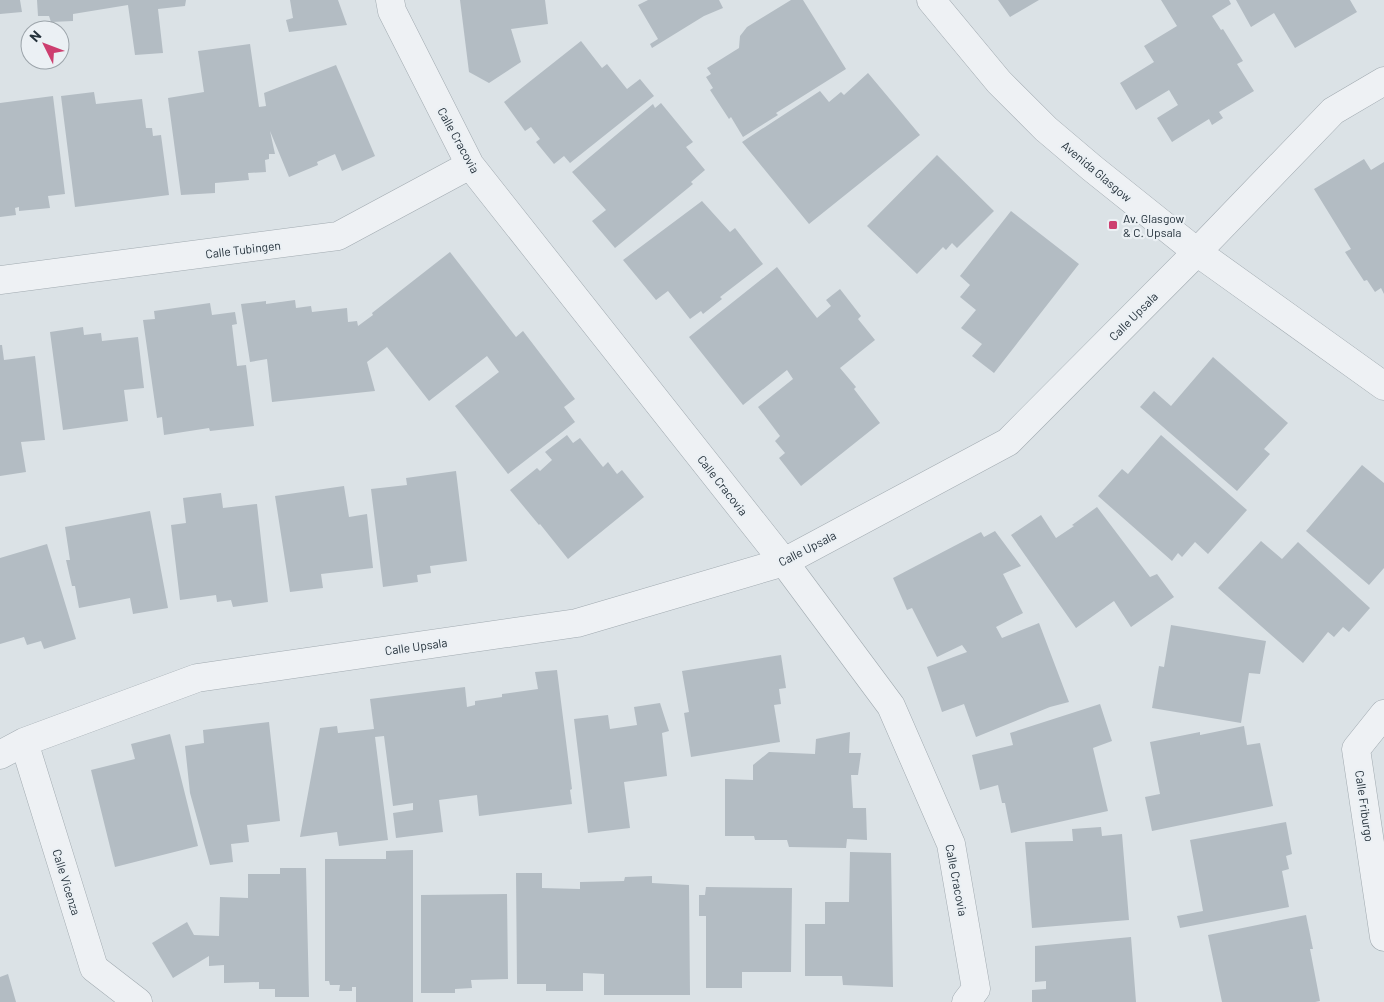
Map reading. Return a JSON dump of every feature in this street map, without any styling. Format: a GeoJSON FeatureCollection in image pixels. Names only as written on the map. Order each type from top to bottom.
{"type":"FeatureCollection","features":[{"type":"Feature","properties":{"kind":"street","name":"Calle Cracovia"},"geometry":{"type":"LineString","coordinates":[[390,0],[392,11],[470,166],[784,562],[891,706],[951,844],[976,989],[966,1002]]}},
{"type":"Feature","properties":{"kind":"street","name":"Avenida Glasgow"},"geometry":{"type":"LineString","coordinates":[[931,0],[999,82],[1046,129],[1197,252],[1384,386]]}},
{"type":"Feature","properties":{"kind":"street","name":"Calle Upsala"},"geometry":{"type":"LineString","coordinates":[[0,755],[24,742],[197,678],[576,623],[784,562],[1008,442],[1197,252],[1333,111],[1384,81]]}},
{"type":"Feature","properties":{"kind":"street","name":"Calle Tubingen"},"geometry":{"type":"LineString","coordinates":[[0,280],[338,236],[470,166]]}},
{"type":"Feature","properties":{"kind":"street","name":"Calle Friburgo"},"geometry":{"type":"LineString","coordinates":[[1384,714],[1356,749],[1384,936]]}},
{"type":"Feature","properties":{"kind":"street","name":"Calle Vicenza"},"geometry":{"type":"LineString","coordinates":[[24,742],[94,968],[138,1002]]}},
{"type":"Feature","properties":{"kind":"building"},"geometry":{"type":"Polygon","coordinates":[[[0,0],[20,0],[22,12],[0,14],[0,0]]]}},
{"type":"Feature","properties":{"kind":"building"},"geometry":{"type":"Polygon","coordinates":[[[37,0],[186,0],[185,6],[158,9],[163,53],[135,55],[128,5],[73,14],[73,21],[50,20],[49,16],[38,16],[37,0]]]}},
{"type":"Feature","properties":{"kind":"building"},"geometry":{"type":"Polygon","coordinates":[[[290,0],[338,0],[347,25],[289,32],[286,20],[293,18],[290,0]]]}},
{"type":"Feature","properties":{"kind":"building"},"geometry":{"type":"Polygon","coordinates":[[[460,0],[545,0],[548,24],[511,29],[521,62],[489,83],[469,72],[460,0]]]}},
{"type":"Feature","properties":{"kind":"building"},"geometry":{"type":"Polygon","coordinates":[[[648,0],[719,0],[723,8],[704,16],[652,48],[650,44],[658,39],[638,5],[648,0]]]}},
{"type":"Feature","properties":{"kind":"building"},"geometry":{"type":"Polygon","coordinates":[[[791,0],[803,0],[846,69],[776,113],[778,115],[743,137],[731,117],[729,119],[710,90],[713,88],[706,77],[711,74],[707,68],[739,48],[740,36],[747,27],[791,0]]]}},
{"type":"Feature","properties":{"kind":"building"},"geometry":{"type":"Polygon","coordinates":[[[998,0],[1039,0],[1010,17],[998,0]]]}},
{"type":"Feature","properties":{"kind":"building"},"geometry":{"type":"Polygon","coordinates":[[[1161,0],[1229,0],[1231,4],[1212,16],[1221,30],[1223,29],[1243,61],[1237,64],[1254,91],[1219,112],[1223,118],[1212,125],[1209,119],[1172,142],[1157,118],[1178,105],[1169,90],[1136,110],[1120,83],[1154,62],[1144,46],[1177,26],[1161,0]]]}},
{"type":"Feature","properties":{"kind":"building"},"geometry":{"type":"Polygon","coordinates":[[[1236,0],[1350,0],[1357,12],[1295,48],[1274,13],[1251,27],[1236,0]]]}},
{"type":"Feature","properties":{"kind":"building"},"geometry":{"type":"Polygon","coordinates":[[[581,41],[602,68],[607,64],[627,89],[640,79],[654,96],[570,163],[564,156],[554,164],[536,142],[540,139],[531,127],[525,131],[504,102],[581,41]]]}},
{"type":"Feature","properties":{"kind":"building"},"geometry":{"type":"Polygon","coordinates":[[[250,44],[259,107],[266,106],[264,93],[336,65],[375,156],[342,171],[335,154],[317,162],[318,165],[289,177],[270,131],[275,154],[269,154],[269,159],[265,160],[266,172],[248,173],[249,180],[215,183],[215,193],[181,195],[168,98],[204,92],[198,51],[250,44]]]}},
{"type":"Feature","properties":{"kind":"building"},"geometry":{"type":"Polygon","coordinates":[[[868,73],[920,135],[809,224],[742,142],[820,91],[829,102],[841,92],[844,95],[868,73]]]}},
{"type":"Feature","properties":{"kind":"building"},"geometry":{"type":"Polygon","coordinates":[[[94,92],[96,104],[142,99],[146,128],[152,128],[153,136],[161,135],[169,195],[75,207],[61,96],[94,92]]]}},
{"type":"Feature","properties":{"kind":"building"},"geometry":{"type":"Polygon","coordinates":[[[53,96],[65,194],[48,196],[50,208],[19,211],[19,207],[15,208],[16,215],[0,217],[0,103],[53,96]]]}},
{"type":"Feature","properties":{"kind":"building"},"geometry":{"type":"Polygon","coordinates":[[[661,103],[693,142],[686,147],[705,170],[691,182],[693,184],[615,248],[592,221],[606,210],[572,172],[653,104],[655,108],[661,103]]]}},
{"type":"Feature","properties":{"kind":"building"},"geometry":{"type":"Polygon","coordinates":[[[937,155],[994,211],[957,248],[952,243],[946,250],[943,247],[917,274],[867,226],[937,155]]]}},
{"type":"Feature","properties":{"kind":"building"},"geometry":{"type":"Polygon","coordinates":[[[1364,159],[1371,170],[1384,162],[1384,294],[1381,288],[1375,292],[1367,280],[1364,281],[1345,252],[1351,249],[1314,189],[1364,159]]]}},
{"type":"Feature","properties":{"kind":"building"},"geometry":{"type":"Polygon","coordinates":[[[702,201],[730,232],[735,228],[763,264],[720,297],[722,299],[703,314],[701,311],[690,319],[668,291],[656,300],[623,260],[702,201]]]}},
{"type":"Feature","properties":{"kind":"building"},"geometry":{"type":"Polygon","coordinates":[[[1011,211],[1079,264],[994,373],[972,356],[982,344],[961,328],[976,310],[960,297],[970,285],[960,276],[1011,211]]]}},
{"type":"Feature","properties":{"kind":"building"},"geometry":{"type":"Polygon","coordinates":[[[450,252],[516,337],[523,331],[575,399],[564,407],[575,422],[508,474],[455,406],[499,372],[487,356],[429,401],[387,347],[367,362],[375,391],[272,402],[267,359],[250,362],[241,304],[266,301],[266,304],[295,300],[296,308],[311,306],[312,312],[347,308],[348,322],[357,321],[358,326],[450,252]]]}},
{"type":"Feature","properties":{"kind":"building"},"geometry":{"type":"Polygon","coordinates":[[[777,267],[817,318],[831,306],[826,300],[840,289],[861,316],[858,319],[875,340],[840,368],[856,387],[854,389],[880,423],[801,486],[779,458],[785,453],[775,441],[780,436],[758,407],[793,379],[787,370],[743,405],[689,337],[777,267]]]}},
{"type":"Feature","properties":{"kind":"building"},"geometry":{"type":"Polygon","coordinates":[[[210,303],[212,315],[235,312],[237,324],[232,325],[237,366],[246,365],[254,426],[210,431],[209,428],[164,435],[162,417],[157,418],[143,320],[155,319],[154,311],[210,303]]]}},
{"type":"Feature","properties":{"kind":"building"},"geometry":{"type":"Polygon","coordinates":[[[83,327],[84,335],[101,333],[102,341],[138,337],[144,388],[124,390],[128,421],[63,430],[50,332],[83,327]]]}},
{"type":"Feature","properties":{"kind":"building"},"geometry":{"type":"Polygon","coordinates":[[[0,345],[2,345],[4,360],[35,356],[45,440],[21,442],[26,472],[0,476],[0,345]]]}},
{"type":"Feature","properties":{"kind":"building"},"geometry":{"type":"Polygon","coordinates":[[[1213,357],[1288,423],[1264,449],[1270,454],[1237,491],[1140,407],[1154,391],[1171,406],[1213,357]]]}},
{"type":"Feature","properties":{"kind":"building"},"geometry":{"type":"Polygon","coordinates":[[[567,435],[573,443],[580,438],[603,467],[608,462],[617,474],[622,470],[644,497],[568,559],[510,490],[537,468],[540,471],[552,460],[545,452],[567,435]]]}},
{"type":"Feature","properties":{"kind":"building"},"geometry":{"type":"Polygon","coordinates":[[[1161,435],[1247,510],[1208,554],[1195,542],[1182,557],[1178,553],[1172,561],[1098,496],[1122,469],[1128,474],[1161,435]]]}},
{"type":"Feature","properties":{"kind":"building"},"geometry":{"type":"Polygon","coordinates":[[[1362,465],[1384,483],[1384,568],[1369,585],[1306,531],[1362,465]]]}},
{"type":"Feature","properties":{"kind":"building"},"geometry":{"type":"Polygon","coordinates":[[[456,471],[467,561],[430,566],[431,573],[417,575],[418,582],[383,587],[371,489],[407,485],[406,478],[456,471]]]}},
{"type":"Feature","properties":{"kind":"building"},"geometry":{"type":"Polygon","coordinates":[[[344,486],[349,517],[367,514],[373,568],[321,574],[323,588],[290,592],[275,496],[344,486]]]}},
{"type":"Feature","properties":{"kind":"building"},"geometry":{"type":"Polygon","coordinates":[[[221,493],[223,508],[257,504],[268,602],[233,607],[231,600],[217,602],[216,595],[180,600],[171,525],[186,523],[183,498],[221,493]]]}},
{"type":"Feature","properties":{"kind":"building"},"geometry":{"type":"Polygon","coordinates":[[[1097,507],[1150,577],[1157,574],[1174,597],[1131,627],[1114,601],[1076,628],[1011,535],[1041,515],[1056,538],[1097,507]]]}},
{"type":"Feature","properties":{"kind":"building"},"geometry":{"type":"Polygon","coordinates":[[[150,511],[168,608],[133,614],[130,598],[79,608],[75,586],[72,586],[66,560],[70,560],[65,527],[150,511]]]}},
{"type":"Feature","properties":{"kind":"building"},"geometry":{"type":"Polygon","coordinates":[[[995,531],[1021,566],[1003,574],[1023,613],[996,627],[1002,638],[1039,623],[1069,702],[1050,707],[976,737],[964,704],[942,712],[927,667],[967,652],[962,645],[937,657],[912,608],[907,610],[893,578],[981,532],[984,537],[995,531]]]}},
{"type":"Feature","properties":{"kind":"building"},"geometry":{"type":"Polygon","coordinates":[[[1261,541],[1282,559],[1298,542],[1370,608],[1349,632],[1343,627],[1334,637],[1328,632],[1303,663],[1218,588],[1261,541]]]}},
{"type":"Feature","properties":{"kind":"building"},"geometry":{"type":"Polygon","coordinates":[[[47,544],[76,639],[44,649],[41,641],[27,645],[24,637],[0,644],[0,558],[47,544]]]}},
{"type":"Feature","properties":{"kind":"building"},"geometry":{"type":"Polygon","coordinates":[[[1171,625],[1266,641],[1260,674],[1249,673],[1241,723],[1152,708],[1159,666],[1164,667],[1171,625]]]}},
{"type":"Feature","properties":{"kind":"building"},"geometry":{"type":"Polygon","coordinates":[[[781,655],[786,688],[779,689],[781,704],[774,705],[780,742],[691,757],[684,713],[689,712],[682,671],[781,655]]]}},
{"type":"Feature","properties":{"kind":"building"},"geometry":{"type":"Polygon","coordinates":[[[557,670],[572,789],[570,790],[572,804],[479,816],[477,795],[439,800],[443,832],[396,838],[393,813],[413,810],[413,803],[393,806],[384,736],[375,737],[388,840],[339,846],[337,832],[300,837],[320,728],[337,726],[338,733],[374,729],[370,699],[465,687],[467,707],[475,705],[475,701],[502,697],[502,694],[538,689],[535,672],[557,670]]]}},
{"type":"Feature","properties":{"kind":"building"},"geometry":{"type":"Polygon","coordinates":[[[660,703],[669,731],[662,733],[667,776],[624,782],[630,828],[588,833],[574,719],[608,715],[610,729],[637,725],[634,707],[660,703]]]}},
{"type":"Feature","properties":{"kind":"building"},"geometry":{"type":"Polygon","coordinates":[[[1100,704],[1112,741],[1093,748],[1108,811],[1011,833],[1005,803],[1002,803],[998,785],[980,790],[972,755],[1013,745],[1010,733],[1100,704]]]}},
{"type":"Feature","properties":{"kind":"building"},"geometry":{"type":"Polygon","coordinates":[[[269,722],[280,821],[247,825],[249,842],[231,844],[233,862],[210,865],[190,793],[185,746],[204,743],[203,730],[269,722]]]}},
{"type":"Feature","properties":{"kind":"building"},"geometry":{"type":"Polygon","coordinates":[[[1244,726],[1247,745],[1260,743],[1273,806],[1152,831],[1145,797],[1160,794],[1150,742],[1244,726]]]}},
{"type":"Feature","properties":{"kind":"building"},"geometry":{"type":"Polygon","coordinates":[[[850,732],[849,753],[861,753],[858,775],[851,775],[853,808],[866,808],[867,840],[847,839],[846,848],[789,847],[787,840],[755,840],[754,836],[725,836],[725,779],[753,780],[753,765],[769,752],[815,754],[816,739],[850,732]]]}},
{"type":"Feature","properties":{"kind":"building"},"geometry":{"type":"Polygon","coordinates":[[[170,734],[198,846],[115,867],[91,770],[135,759],[131,744],[170,734]]]}},
{"type":"Feature","properties":{"kind":"building"},"geometry":{"type":"Polygon","coordinates":[[[1286,822],[1292,854],[1286,856],[1289,869],[1282,871],[1289,907],[1180,928],[1177,916],[1203,911],[1190,840],[1286,822]]]}},
{"type":"Feature","properties":{"kind":"building"},"geometry":{"type":"Polygon","coordinates":[[[1101,827],[1102,836],[1122,834],[1129,920],[1032,928],[1025,842],[1073,841],[1072,829],[1101,827]]]}},
{"type":"Feature","properties":{"kind":"building"},"geometry":{"type":"Polygon","coordinates":[[[413,850],[413,1002],[356,1002],[356,987],[352,987],[352,991],[339,991],[340,985],[330,985],[329,981],[325,981],[325,859],[386,859],[386,851],[413,850]]]}},
{"type":"Feature","properties":{"kind":"building"},"geometry":{"type":"Polygon","coordinates":[[[850,852],[891,853],[893,987],[843,985],[842,976],[805,976],[805,924],[825,924],[825,902],[849,902],[850,852]]]}},
{"type":"Feature","properties":{"kind":"building"},"geometry":{"type":"Polygon","coordinates":[[[280,868],[306,868],[309,997],[275,997],[275,989],[259,989],[259,982],[224,983],[224,965],[209,966],[209,956],[173,978],[152,943],[187,922],[194,935],[219,936],[220,897],[248,898],[248,874],[280,874],[280,868]]]}},
{"type":"Feature","properties":{"kind":"building"},"geometry":{"type":"Polygon","coordinates":[[[516,873],[542,873],[542,888],[580,889],[580,882],[624,881],[625,877],[652,876],[652,883],[689,885],[690,995],[604,995],[604,974],[583,973],[583,991],[546,991],[546,984],[517,984],[516,873]]]}},
{"type":"Feature","properties":{"kind":"building"},"geometry":{"type":"Polygon","coordinates":[[[706,887],[792,888],[791,972],[742,972],[742,988],[706,988],[706,916],[699,916],[699,895],[705,895],[706,887]]]}},
{"type":"Feature","properties":{"kind":"building"},"geometry":{"type":"Polygon","coordinates":[[[507,894],[508,979],[471,980],[472,988],[455,989],[455,993],[421,993],[421,895],[507,894]]]}},
{"type":"Feature","properties":{"kind":"building"},"geometry":{"type":"Polygon","coordinates":[[[1306,915],[1313,949],[1310,949],[1320,1001],[1222,1002],[1208,935],[1306,915]]]}},
{"type":"Feature","properties":{"kind":"building"},"geometry":{"type":"Polygon","coordinates":[[[1131,937],[1136,1002],[1032,1002],[1032,990],[1046,989],[1046,981],[1035,982],[1035,946],[1131,937]]]}},
{"type":"Feature","properties":{"kind":"building"},"geometry":{"type":"Polygon","coordinates":[[[8,974],[16,1002],[0,1002],[0,977],[8,974]]]}},
{"type":"Feature","properties":{"kind":"place","name":"Av. Glasgow & C. Upsala"},"geometry":{"type":"Point","coordinates":[1113,225]}}]}
